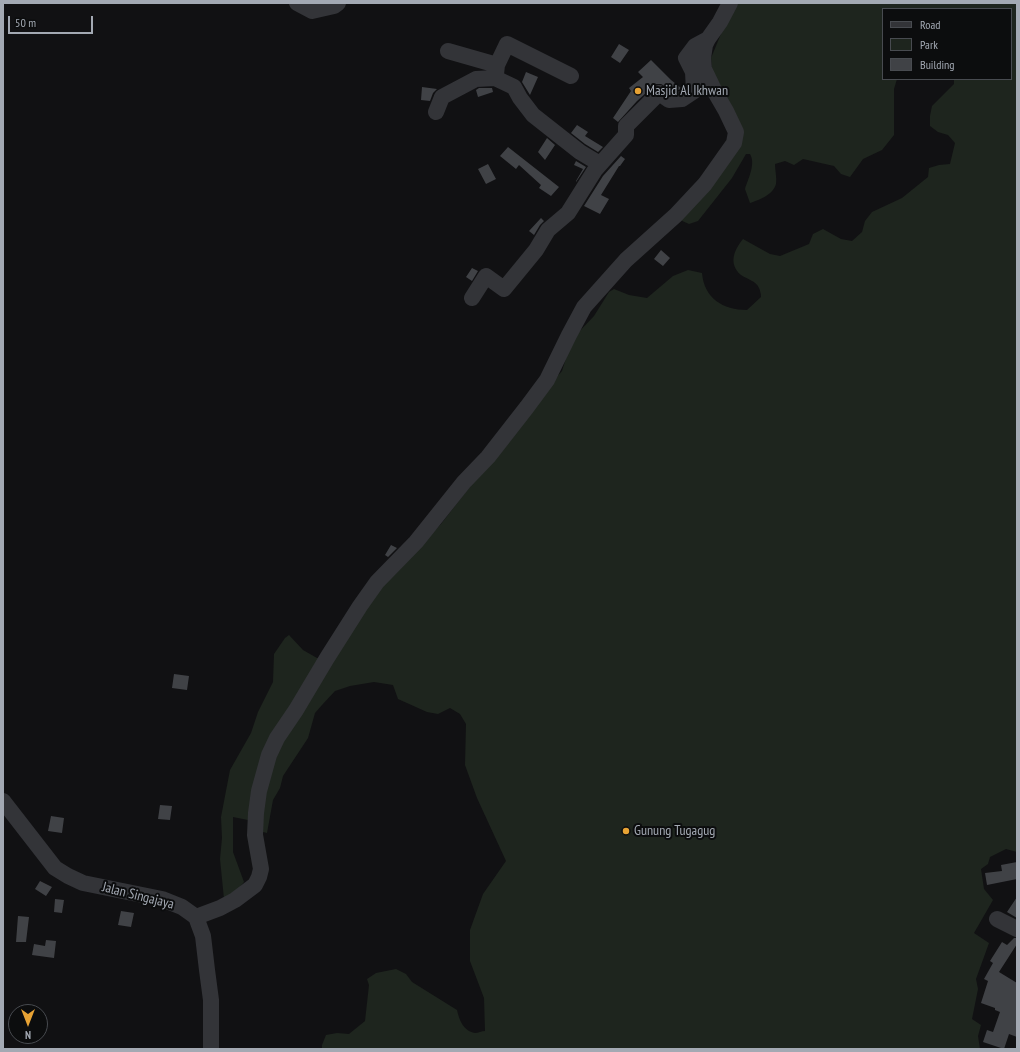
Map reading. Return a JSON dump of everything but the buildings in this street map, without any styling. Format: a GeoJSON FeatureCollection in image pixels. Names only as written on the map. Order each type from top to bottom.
{"type":"FeatureCollection","features":[{"type":"Feature","properties":{"kind":"street"},"geometry":{"type":"LineString","coordinates":[[297,3],[312,11],[334,6],[338,3]]}},
{"type":"Feature","properties":{"kind":"street"},"geometry":{"type":"LineString","coordinates":[[472,298],[486,276],[504,289],[536,250],[548,230],[568,213],[595,170],[626,135],[626,126],[659,93],[670,100],[682,99],[694,91],[693,72],[686,58],[695,46],[708,39],[713,34],[730,3]]}},
{"type":"Feature","properties":{"kind":"street"},"geometry":{"type":"LineString","coordinates":[[211,1049],[211,1000],[208,970],[203,936],[196,918],[235,900],[255,885],[259,877],[261,869],[255,834],[256,813],[259,792],[268,755],[277,738],[360,606],[377,582],[416,542],[464,482],[488,457],[547,380],[584,308],[626,260],[676,215],[705,184],[734,143],[736,132],[704,69],[704,50],[708,39]]}},
{"type":"Feature","properties":{"kind":"street"},"geometry":{"type":"LineString","coordinates":[[436,112],[442,97],[476,79],[496,71],[507,44],[571,76]]}},
{"type":"Feature","properties":{"kind":"street"},"geometry":{"type":"LineString","coordinates":[[448,51],[496,71],[514,87],[520,98],[533,115],[580,152],[600,164]]}},
{"type":"Feature","properties":{"kind":"street","name":"Jalan Singajaya"},"geometry":{"type":"LineString","coordinates":[[3,801],[55,868],[68,876],[83,883],[162,899],[182,907],[196,918]]}},
{"type":"Feature","properties":{"kind":"street"},"geometry":{"type":"LineString","coordinates":[[997,919],[1017,929]]}},
{"type":"Feature","properties":{"kind":"green space"},"geometry":{"type":"Polygon","coordinates":[[[738,3],[1017,3],[1017,852],[1006,849],[990,857],[988,864],[981,869],[984,889],[993,900],[974,933],[989,943],[976,979],[978,989],[972,1019],[981,1025],[978,1036],[980,1049],[322,1049],[326,1035],[337,1033],[349,1034],[365,1021],[369,985],[367,979],[376,973],[396,969],[406,974],[412,982],[457,1010],[460,1021],[467,1030],[475,1033],[485,1031],[484,998],[470,961],[470,930],[483,894],[506,861],[477,798],[465,765],[466,724],[460,714],[450,708],[438,714],[427,712],[398,699],[393,685],[374,682],[350,686],[335,691],[315,713],[308,738],[283,776],[280,788],[273,800],[267,833],[259,831],[258,822],[233,817],[233,852],[244,882],[235,893],[224,899],[220,859],[222,838],[221,817],[230,770],[251,733],[258,712],[273,682],[274,654],[285,638],[289,635],[303,650],[317,658],[334,659],[377,591],[441,524],[541,395],[562,371],[568,352],[576,335],[594,316],[609,292],[614,289],[629,295],[647,298],[673,276],[688,270],[702,273],[706,289],[716,301],[730,308],[747,310],[761,296],[758,286],[741,275],[735,266],[735,252],[743,239],[770,254],[780,256],[809,244],[813,234],[823,229],[841,239],[852,241],[862,232],[865,221],[872,212],[902,198],[928,177],[929,168],[950,164],[955,143],[948,135],[938,132],[930,126],[930,116],[932,106],[954,84],[954,80],[1012,80],[1012,8],[882,8],[882,80],[897,80],[894,89],[894,135],[882,150],[863,159],[850,177],[841,174],[834,166],[803,159],[794,165],[785,161],[775,164],[776,184],[774,188],[769,194],[750,203],[745,189],[751,172],[752,158],[750,154],[746,154],[732,178],[698,221],[689,224],[678,219],[739,138],[712,68],[711,58],[723,29],[738,3]]]}},
{"type":"Feature","properties":{"kind":"place","name":"Masjid Al Ikhwan"},"geometry":{"type":"Point","coordinates":[638,91]}},
{"type":"Feature","properties":{"kind":"place","name":"Gunung Tugagug"},"geometry":{"type":"Point","coordinates":[626,831]}}]}
